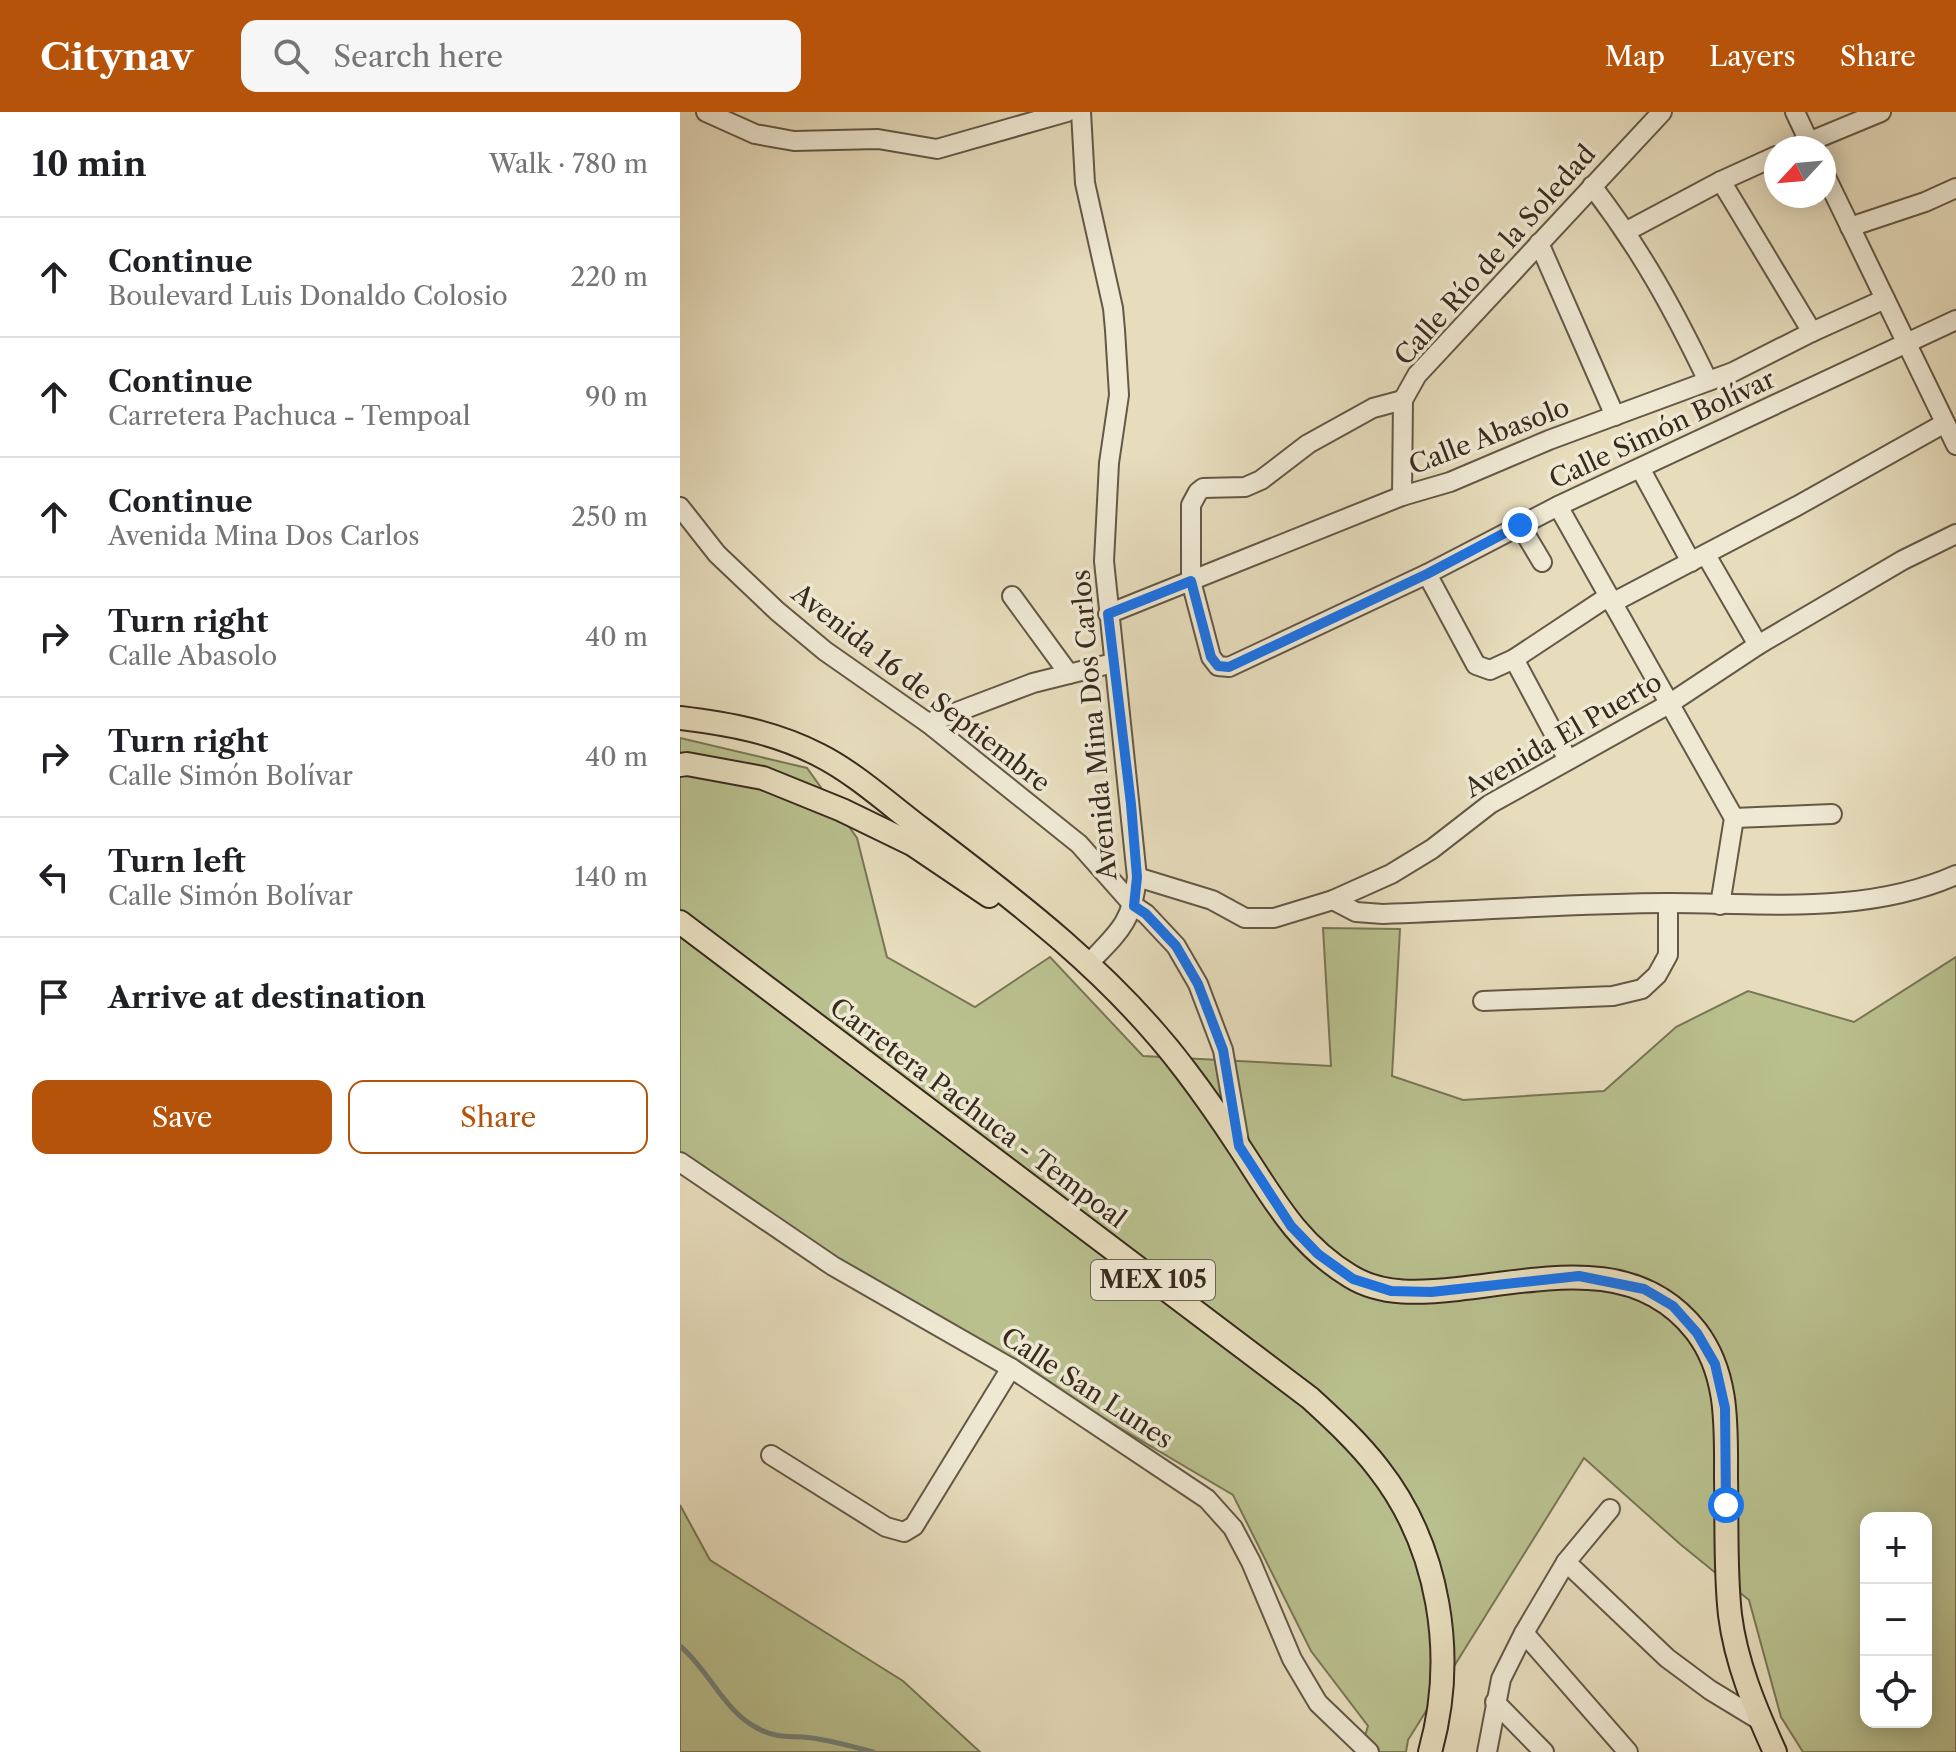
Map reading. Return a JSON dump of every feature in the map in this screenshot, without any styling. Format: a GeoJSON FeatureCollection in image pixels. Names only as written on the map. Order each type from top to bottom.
{"type":"FeatureCollection","features":[{"type":"Feature","properties":{"kind":"main road"},"geometry":{"type":"LineString","coordinates":[[680,718],[735,725],[782,738],[823,756],[1031,912],[1088,964],[1168,1046],[1291,1226],[1318,1254],[1353,1279],[1391,1291],[1431,1292],[1579,1276],[1644,1289],[1673,1306],[1697,1333],[1715,1364],[1725,1408],[1730,1612],[1738,1658],[1775,1752]]}},
{"type":"Feature","properties":{"kind":"main road"},"geometry":{"type":"LineString","coordinates":[[680,765],[763,778],[842,810],[912,844],[986,895],[1031,912]]}},
{"type":"Feature","properties":{"kind":"main road","name":"Carretera Pachuca - Tempoal"},"geometry":{"type":"LineString","coordinates":[[680,922],[1310,1398],[1351,1436],[1380,1469],[1407,1513],[1426,1556],[1437,1597],[1442,1642],[1442,1687],[1430,1752]]}},
{"type":"Feature","properties":{"kind":"street"},"geometry":{"type":"LineString","coordinates":[[706,112],[755,134],[781,139],[878,139],[937,149],[1067,112]]}},
{"type":"Feature","properties":{"kind":"street","name":"Avenida Mina Dos Carlos"},"geometry":{"type":"LineString","coordinates":[[1081,112],[1085,183],[1113,308],[1119,395],[1109,463],[1104,561],[1137,877],[1134,906],[1120,931],[1088,964]]}},
{"type":"Feature","properties":{"kind":"street","name":"Calle Río de la Soledad"},"geometry":{"type":"LineString","coordinates":[[1403,400],[1417,375],[1662,112]]}},
{"type":"Feature","properties":{"kind":"street"},"geometry":{"type":"LineString","coordinates":[[1795,112],[1802,136]]}},
{"type":"Feature","properties":{"kind":"street"},"geometry":{"type":"LineString","coordinates":[[1823,136],[1860,116],[1881,112]]}},
{"type":"Feature","properties":{"kind":"street"},"geometry":{"type":"LineString","coordinates":[[1627,231],[1764,161]]}},
{"type":"Feature","properties":{"kind":"street"},"geometry":{"type":"LineString","coordinates":[[1721,181],[1812,332]]}},
{"type":"Feature","properties":{"kind":"street"},"geometry":{"type":"LineString","coordinates":[[1592,186],[1627,231],[1669,300],[1708,381]]}},
{"type":"Feature","properties":{"kind":"street"},"geometry":{"type":"LineString","coordinates":[[1850,227],[1925,202],[1956,188]]}},
{"type":"Feature","properties":{"kind":"street"},"geometry":{"type":"LineString","coordinates":[[1836,198],[1956,445]]}},
{"type":"Feature","properties":{"kind":"street"},"geometry":{"type":"LineString","coordinates":[[1539,243],[1615,416]]}},
{"type":"Feature","properties":{"kind":"street","name":"Calle Abasolo"},"geometry":{"type":"LineString","coordinates":[[1108,614],[1402,496],[1450,482],[1733,372],[1885,299]]}},
{"type":"Feature","properties":{"kind":"street","name":"Calle Simón Bolívar"},"geometry":{"type":"LineString","coordinates":[[1191,581],[1211,657],[1218,666],[1229,667],[1427,574],[1558,506],[1956,320]]}},
{"type":"Feature","properties":{"kind":"street"},"geometry":{"type":"LineString","coordinates":[[1191,581],[1191,505],[1198,492],[1203,488],[1245,487],[1261,480],[1308,444],[1373,408],[1403,400],[1402,496]]}},
{"type":"Feature","properties":{"kind":"street"},"geometry":{"type":"LineString","coordinates":[[1427,574],[1476,665],[1490,670],[1514,659],[1610,600],[1698,559],[1945,423]]}},
{"type":"Feature","properties":{"kind":"street"},"geometry":{"type":"LineString","coordinates":[[1640,468],[1758,645]]}},
{"type":"Feature","properties":{"kind":"street"},"geometry":{"type":"LineString","coordinates":[[1558,506],[1734,818],[1720,905]]}},
{"type":"Feature","properties":{"kind":"street","name":"Avenida 16 de Septiembre"},"geometry":{"type":"LineString","coordinates":[[680,507],[717,554],[777,611],[825,651],[928,723],[1079,844],[1134,906]]}},
{"type":"Feature","properties":{"kind":"street"},"geometry":{"type":"LineString","coordinates":[[1520,525],[1542,562]]}},
{"type":"Feature","properties":{"kind":"street","name":"Avenida El Puerto"},"geometry":{"type":"LineString","coordinates":[[1137,877],[1212,900],[1245,918],[1274,918],[1333,900],[1391,874],[1432,849],[1490,804],[1669,704],[1758,645],[1903,560],[1956,534]]}},
{"type":"Feature","properties":{"kind":"street"},"geometry":{"type":"LineString","coordinates":[[1012,596],[1069,674]]}},
{"type":"Feature","properties":{"kind":"street"},"geometry":{"type":"LineString","coordinates":[[1514,659],[1568,760]]}},
{"type":"Feature","properties":{"kind":"street"},"geometry":{"type":"LineString","coordinates":[[928,723],[1033,683],[1113,663]]}},
{"type":"Feature","properties":{"kind":"street"},"geometry":{"type":"LineString","coordinates":[[1734,818],[1832,814]]}},
{"type":"Feature","properties":{"kind":"street"},"geometry":{"type":"LineString","coordinates":[[1333,900],[1356,912],[1383,914],[1668,903],[1863,902],[1928,888],[1956,875]]}},
{"type":"Feature","properties":{"kind":"street"},"geometry":{"type":"LineString","coordinates":[[1483,1001],[1613,996],[1642,989],[1657,975],[1668,955],[1668,903]]}},
{"type":"Feature","properties":{"kind":"street","name":"Avenida Mina Dos Carlos"},"geometry":{"type":"LineString","coordinates":[[1134,906],[1146,914],[1176,946],[1198,984],[1223,1050],[1239,1146]]}},
{"type":"Feature","properties":{"kind":"street","name":"Calle San Lunes"},"geometry":{"type":"LineString","coordinates":[[680,1162],[833,1266],[1011,1368],[1207,1499],[1233,1528],[1245,1550],[1292,1659],[1318,1703],[1369,1752]]}},
{"type":"Feature","properties":{"kind":"street"},"geometry":{"type":"LineString","coordinates":[[771,1455],[886,1527],[904,1532],[914,1526],[1011,1368]]}},
{"type":"Feature","properties":{"kind":"street"},"geometry":{"type":"LineString","coordinates":[[1487,1752],[1501,1679],[1524,1633],[1566,1562],[1610,1509]]}},
{"type":"Feature","properties":{"kind":"street"},"geometry":{"type":"LineString","coordinates":[[1566,1562],[1667,1658],[1710,1690],[1761,1721]]}},
{"type":"Feature","properties":{"kind":"street"},"geometry":{"type":"LineString","coordinates":[[1524,1633],[1628,1752]]}},
{"type":"Feature","properties":{"kind":"street"},"geometry":{"type":"LineString","coordinates":[[1495,1702],[1544,1752]]}},
{"type":"Feature","properties":{"kind":"green space"},"geometry":{"type":"Polygon","coordinates":[[[680,738],[807,768],[857,838],[887,957],[975,1007],[1050,957],[1143,1056],[1331,1066],[1323,928],[1400,929],[1392,1076],[1463,1100],[1604,1091],[1676,1027],[1748,991],[1854,1022],[1956,957],[1956,1752],[1803,1752],[1781,1717],[1749,1600],[1680,1544],[1584,1458],[1408,1740],[1406,1752],[1360,1752],[1368,1726],[1311,1651],[1233,1495],[680,1168],[680,738]]]}},
{"type":"Feature","properties":{"kind":"green space"},"geometry":{"type":"Polygon","coordinates":[[[680,1505],[710,1560],[903,1681],[980,1752],[680,1752],[680,1505]]]}},
{"type":"Feature","properties":{"kind":"waterway"},"geometry":{"type":"LineString","coordinates":[[680,1646],[735,1711],[757,1728],[780,1736],[818,1739],[873,1752]]}},
{"type":"Feature","properties":{"kind":"route"},"geometry":{"type":"LineString","coordinates":[[1520,525],[1427,574],[1229,667],[1218,666],[1211,657],[1191,581],[1108,614],[1131,804],[1137,877],[1134,906],[1146,914],[1176,946],[1198,984],[1223,1050],[1239,1146],[1291,1226],[1318,1254],[1353,1279],[1391,1291],[1431,1292],[1579,1276],[1644,1289],[1673,1306],[1697,1333],[1715,1364],[1725,1408],[1726,1505]]}}]}
